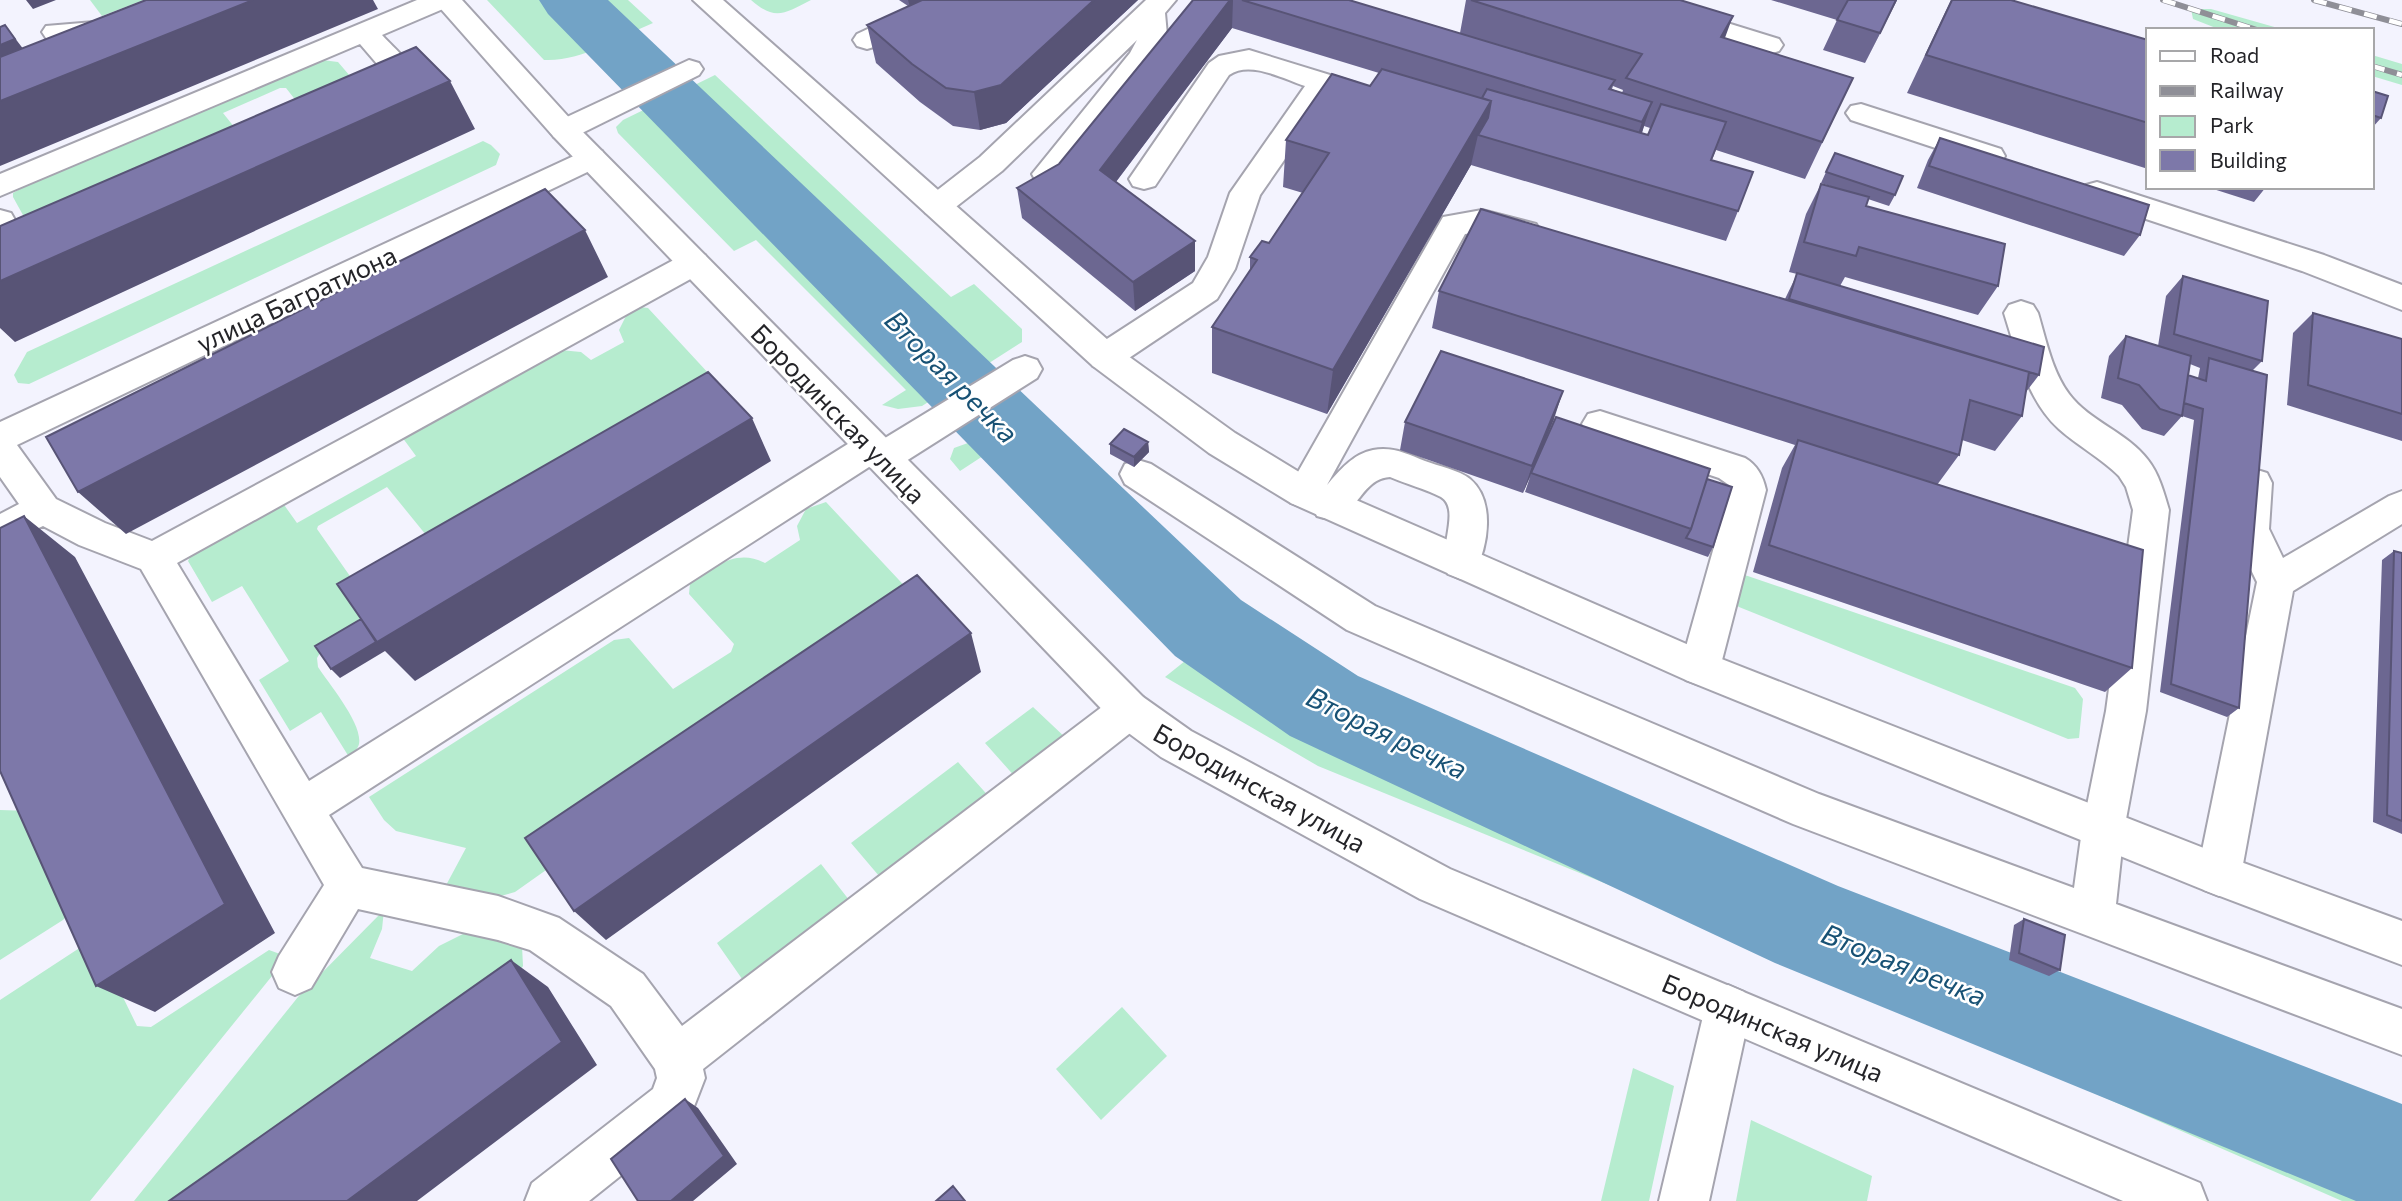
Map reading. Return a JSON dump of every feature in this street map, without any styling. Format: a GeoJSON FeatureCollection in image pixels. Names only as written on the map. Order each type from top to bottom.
{"type":"FeatureCollection","features":[{"type":"Feature","properties":{"kind":"main road"},"geometry":{"type":"LineString","coordinates":[[56,32],[66,34],[92,31],[174,0]]}},
{"type":"Feature","properties":{"kind":"main road"},"geometry":{"type":"LineString","coordinates":[[0,186],[440,0]]}},
{"type":"Feature","properties":{"kind":"main road","name":"Бородинская улица"},"geometry":{"type":"LineString","coordinates":[[447,0],[564,130],[1129,710],[1176,744],[1435,884],[2182,1201]]}},
{"type":"Feature","properties":{"kind":"main road"},"geometry":{"type":"LineString","coordinates":[[706,0],[1105,357],[1222,443],[1317,499],[1700,668],[2103,830],[2402,943]]}},
{"type":"Feature","properties":{"kind":"main road"},"geometry":{"type":"LineString","coordinates":[[867,40],[952,0]]}},
{"type":"Feature","properties":{"kind":"main road"},"geometry":{"type":"LineString","coordinates":[[1625,0],[1769,45]]}},
{"type":"Feature","properties":{"kind":"main road"},"geometry":{"type":"LineString","coordinates":[[937,206],[991,164],[1162,3]]}},
{"type":"Feature","properties":{"kind":"main road"},"geometry":{"type":"LineString","coordinates":[[1047,174],[1143,57],[1153,35],[1162,3]]}},
{"type":"Feature","properties":{"kind":"main road"},"geometry":{"type":"LineString","coordinates":[[357,113],[394,97],[404,88],[404,78],[365,32]]}},
{"type":"Feature","properties":{"kind":"main road"},"geometry":{"type":"LineString","coordinates":[[1144,179],[1219,69],[1229,62],[1249,59],[1372,97]]}},
{"type":"Feature","properties":{"kind":"main road"},"geometry":{"type":"LineString","coordinates":[[564,130],[689,69]]}},
{"type":"Feature","properties":{"kind":"main road"},"geometry":{"type":"LineString","coordinates":[[1105,357],[1205,291],[1215,280],[1235,213],[1245,193],[1323,82]]}},
{"type":"Feature","properties":{"kind":"main road"},"geometry":{"type":"LineString","coordinates":[[1861,113],[2017,165]]}},
{"type":"Feature","properties":{"kind":"main road","name":"улица Багратиона"},"geometry":{"type":"LineString","coordinates":[[0,438],[591,158]]}},
{"type":"Feature","properties":{"kind":"main road"},"geometry":{"type":"LineString","coordinates":[[2069,183],[2313,263],[2402,298]]}},
{"type":"Feature","properties":{"kind":"main road"},"geometry":{"type":"LineString","coordinates":[[0,221],[18,253],[41,253],[65,243]]}},
{"type":"Feature","properties":{"kind":"main road"},"geometry":{"type":"LineString","coordinates":[[1317,499],[1454,225],[1482,221],[1557,242]]}},
{"type":"Feature","properties":{"kind":"main road"},"geometry":{"type":"LineString","coordinates":[[154,558],[694,263]]}},
{"type":"Feature","properties":{"kind":"main road"},"geometry":{"type":"LineString","coordinates":[[2021,313],[2043,380],[2057,405],[2073,422],[2133,467],[2146,492],[2151,510],[2126,711],[2103,830],[2092,916]]}},
{"type":"Feature","properties":{"kind":"main road"},"geometry":{"type":"LineString","coordinates":[[302,809],[877,452],[1025,369]]}},
{"type":"Feature","properties":{"kind":"main road"},"geometry":{"type":"LineString","coordinates":[[1600,424],[1732,468],[1742,473],[1746,481],[1748,490],[1700,668]]}},
{"type":"Feature","properties":{"kind":"main road"},"geometry":{"type":"LineString","coordinates":[[2219,875],[2276,582],[2250,529],[2258,443]]}},
{"type":"Feature","properties":{"kind":"main road"},"geometry":{"type":"LineString","coordinates":[[0,449],[43,509],[92,534],[154,558],[348,886],[498,918],[543,933],[627,990],[677,1059],[681,1079],[671,1105],[550,1201]]}},
{"type":"Feature","properties":{"kind":"main road"},"geometry":{"type":"LineString","coordinates":[[1317,499],[1374,464],[1392,463],[1456,488],[1468,503],[1461,563]]}},
{"type":"Feature","properties":{"kind":"main road"},"geometry":{"type":"LineString","coordinates":[[1138,474],[1361,618],[1808,810],[2402,1032]]}},
{"type":"Feature","properties":{"kind":"main road"},"geometry":{"type":"LineString","coordinates":[[2276,582],[2402,506]]}},
{"type":"Feature","properties":{"kind":"main road"},"geometry":{"type":"LineString","coordinates":[[0,531],[43,509]]}},
{"type":"Feature","properties":{"kind":"main road"},"geometry":{"type":"LineString","coordinates":[[677,1059],[1129,710]]}},
{"type":"Feature","properties":{"kind":"main road"},"geometry":{"type":"LineString","coordinates":[[295,972],[348,886]]}},
{"type":"Feature","properties":{"kind":"main road"},"geometry":{"type":"LineString","coordinates":[[1684,1201],[1728,1008]]}},
{"type":"Feature","properties":{"kind":"green space"},"geometry":{"type":"Polygon","coordinates":[[[90,0],[144,0],[102,16],[90,0]]]}},
{"type":"Feature","properties":{"kind":"green space"},"geometry":{"type":"Polygon","coordinates":[[[487,0],[628,0],[653,23],[586,53],[558,60],[544,60],[487,0]]]}},
{"type":"Feature","properties":{"kind":"green space"},"geometry":{"type":"Polygon","coordinates":[[[751,0],[811,0],[786,12],[773,13],[751,0]]]}},
{"type":"Feature","properties":{"kind":"green space"},"geometry":{"type":"Polygon","coordinates":[[[2191,9],[2211,9],[2278,28],[2216,28],[2193,19],[2191,9]]]}},
{"type":"Feature","properties":{"kind":"green space"},"geometry":{"type":"Polygon","coordinates":[[[2374,56],[2402,64],[2402,85],[2374,77],[2374,56]]]}},
{"type":"Feature","properties":{"kind":"green space"},"geometry":{"type":"Polygon","coordinates":[[[322,60],[338,62],[356,83],[357,95],[351,103],[50,236],[34,235],[13,197],[13,193],[322,60]],[[280,88],[223,113],[243,138],[304,111],[286,88],[280,88]]]}},
{"type":"Feature","properties":{"kind":"green space"},"geometry":{"type":"Polygon","coordinates":[[[715,75],[951,297],[974,284],[1022,329],[1022,342],[922,406],[898,409],[882,405],[906,390],[756,240],[734,251],[618,133],[616,127],[623,120],[715,75]]]}},
{"type":"Feature","properties":{"kind":"green space"},"geometry":{"type":"Polygon","coordinates":[[[483,141],[500,154],[496,165],[29,384],[18,383],[14,375],[27,352],[483,141]]]}},
{"type":"Feature","properties":{"kind":"green space"},"geometry":{"type":"Polygon","coordinates":[[[640,307],[648,308],[723,389],[713,409],[359,619],[323,648],[317,658],[318,667],[351,715],[359,736],[358,746],[349,757],[321,712],[290,731],[259,680],[289,661],[242,586],[212,602],[188,561],[193,551],[282,502],[297,523],[416,456],[402,437],[560,350],[581,352],[591,360],[624,342],[619,330],[627,314],[640,307]],[[387,487],[317,529],[352,579],[426,535],[387,487]]]}},
{"type":"Feature","properties":{"kind":"green space"},"geometry":{"type":"Polygon","coordinates":[[[1015,426],[1330,670],[1799,892],[2141,1011],[2197,1041],[2402,1115],[2402,1201],[2342,1201],[1734,936],[1318,766],[1165,677],[1190,657],[983,456],[960,471],[950,459],[954,448],[1015,426]]]}},
{"type":"Feature","properties":{"kind":"green space"},"geometry":{"type":"Polygon","coordinates":[[[826,502],[913,595],[911,612],[515,892],[497,897],[444,889],[466,848],[396,831],[384,820],[369,797],[614,640],[629,638],[673,689],[731,652],[734,644],[689,594],[690,583],[726,561],[745,558],[765,563],[800,540],[797,526],[806,509],[826,502]]]}},
{"type":"Feature","properties":{"kind":"green space"},"geometry":{"type":"Polygon","coordinates":[[[1739,573],[2075,688],[2083,699],[2079,738],[2068,739],[1739,607],[1730,600],[1739,573]]]}},
{"type":"Feature","properties":{"kind":"green space"},"geometry":{"type":"Polygon","coordinates":[[[1033,707],[1068,740],[1017,779],[985,743],[1033,707]]]}},
{"type":"Feature","properties":{"kind":"green space"},"geometry":{"type":"Polygon","coordinates":[[[958,762],[992,800],[885,883],[851,843],[958,762]]]}},
{"type":"Feature","properties":{"kind":"green space"},"geometry":{"type":"Polygon","coordinates":[[[0,810],[30,811],[77,905],[63,920],[0,960],[0,810]]]}},
{"type":"Feature","properties":{"kind":"green space"},"geometry":{"type":"Polygon","coordinates":[[[821,864],[853,905],[747,986],[717,943],[821,864]]]}},
{"type":"Feature","properties":{"kind":"green space"},"geometry":{"type":"Polygon","coordinates":[[[384,910],[382,929],[370,958],[412,971],[439,946],[471,930],[522,946],[523,966],[513,982],[208,1201],[134,1201],[298,997],[384,910]]]}},
{"type":"Feature","properties":{"kind":"green space"},"geometry":{"type":"Polygon","coordinates":[[[97,944],[137,1026],[151,1027],[269,950],[280,954],[276,971],[90,1201],[0,1201],[0,1000],[81,947],[97,944]]]}},
{"type":"Feature","properties":{"kind":"green space"},"geometry":{"type":"Polygon","coordinates":[[[1122,1007],[1167,1056],[1101,1120],[1056,1069],[1122,1007]]]}},
{"type":"Feature","properties":{"kind":"green space"},"geometry":{"type":"Polygon","coordinates":[[[1633,1068],[1674,1086],[1649,1201],[1601,1201],[1633,1068]]]}},
{"type":"Feature","properties":{"kind":"green space"},"geometry":{"type":"Polygon","coordinates":[[[1751,1120],[1872,1176],[1867,1201],[1736,1201],[1751,1120]]]}},
{"type":"Feature","properties":{"kind":"building"},"geometry":{"type":"Polygon","coordinates":[[[146,0],[253,0],[0,101],[0,57],[146,0]]]}},
{"type":"Feature","properties":{"kind":"building"},"geometry":{"type":"Polygon","coordinates":[[[922,0],[1094,0],[1001,85],[974,92],[946,88],[912,64],[867,25],[922,0]]]}},
{"type":"Feature","properties":{"kind":"building"},"geometry":{"type":"Polygon","coordinates":[[[1193,0],[1230,0],[1100,170],[1195,241],[1133,282],[1017,188],[1059,164],[1193,0]]]}},
{"type":"Feature","properties":{"kind":"building"},"geometry":{"type":"Polygon","coordinates":[[[1242,0],[1349,0],[1615,80],[1609,89],[1652,102],[1642,122],[1242,0]]]}},
{"type":"Feature","properties":{"kind":"building"},"geometry":{"type":"Polygon","coordinates":[[[1471,0],[1680,0],[1733,16],[1721,37],[1853,78],[1822,142],[1626,78],[1642,54],[1471,0]]]}},
{"type":"Feature","properties":{"kind":"building"},"geometry":{"type":"Polygon","coordinates":[[[1848,0],[1896,0],[1880,33],[1837,20],[1848,0]]]}},
{"type":"Feature","properties":{"kind":"building"},"geometry":{"type":"Polygon","coordinates":[[[1952,0],[2011,0],[2146,39],[2146,122],[1926,55],[1952,0]]]}},
{"type":"Feature","properties":{"kind":"building"},"geometry":{"type":"Polygon","coordinates":[[[5,25],[15,39],[0,45],[0,27],[5,25]]]}},
{"type":"Feature","properties":{"kind":"building"},"geometry":{"type":"Polygon","coordinates":[[[416,47],[450,81],[0,281],[0,226],[416,47]]]}},
{"type":"Feature","properties":{"kind":"building"},"geometry":{"type":"Polygon","coordinates":[[[1382,69],[1491,101],[1333,370],[1212,327],[1257,260],[1250,257],[1262,241],[1269,243],[1329,153],[1286,140],[1332,74],[1370,86],[1382,69]]]}},
{"type":"Feature","properties":{"kind":"building"},"geometry":{"type":"Polygon","coordinates":[[[1487,89],[1648,135],[1661,104],[1726,122],[1711,160],[1753,172],[1738,211],[1478,135],[1488,118],[1491,101],[1482,98],[1487,89]]]}},
{"type":"Feature","properties":{"kind":"building"},"geometry":{"type":"Polygon","coordinates":[[[2374,92],[2388,96],[2381,118],[2374,116],[2374,92]]]}},
{"type":"Feature","properties":{"kind":"building"},"geometry":{"type":"Polygon","coordinates":[[[1940,138],[2149,205],[2140,235],[1929,166],[1940,138]]]}},
{"type":"Feature","properties":{"kind":"building"},"geometry":{"type":"Polygon","coordinates":[[[1835,153],[1903,176],[1895,195],[1826,172],[1835,153]]]}},
{"type":"Feature","properties":{"kind":"building"},"geometry":{"type":"Polygon","coordinates":[[[1821,184],[1869,197],[1866,206],[2005,244],[1998,286],[1859,247],[1856,256],[1804,242],[1821,184]]]}},
{"type":"Feature","properties":{"kind":"building"},"geometry":{"type":"Polygon","coordinates":[[[545,189],[585,230],[78,492],[46,437],[545,189]]]}},
{"type":"Feature","properties":{"kind":"building"},"geometry":{"type":"Polygon","coordinates":[[[1481,209],[2029,372],[2022,416],[1970,400],[1959,455],[1439,291],[1481,209]]]}},
{"type":"Feature","properties":{"kind":"building"},"geometry":{"type":"Polygon","coordinates":[[[1797,273],[2044,347],[2039,375],[1789,299],[1797,273]]]}},
{"type":"Feature","properties":{"kind":"building"},"geometry":{"type":"Polygon","coordinates":[[[2183,276],[2268,301],[2262,361],[2174,334],[2183,276]]]}},
{"type":"Feature","properties":{"kind":"building"},"geometry":{"type":"Polygon","coordinates":[[[2313,313],[2402,339],[2402,414],[2308,385],[2313,313]]]}},
{"type":"Feature","properties":{"kind":"building"},"geometry":{"type":"Polygon","coordinates":[[[2126,336],[2191,356],[2182,416],[2160,409],[2139,385],[2118,378],[2126,336]]]}},
{"type":"Feature","properties":{"kind":"building"},"geometry":{"type":"Polygon","coordinates":[[[1441,351],[1563,391],[1532,466],[1405,422],[1441,351]]]}},
{"type":"Feature","properties":{"kind":"building"},"geometry":{"type":"Polygon","coordinates":[[[2209,358],[2267,375],[2239,708],[2171,684],[2203,409],[2184,403],[2188,375],[2206,381],[2209,358]]]}},
{"type":"Feature","properties":{"kind":"building"},"geometry":{"type":"Polygon","coordinates":[[[708,372],[752,418],[377,642],[337,584],[708,372]]]}},
{"type":"Feature","properties":{"kind":"building"},"geometry":{"type":"Polygon","coordinates":[[[1556,417],[1710,469],[1691,529],[1531,473],[1556,417]]]}},
{"type":"Feature","properties":{"kind":"building"},"geometry":{"type":"Polygon","coordinates":[[[1124,429],[1148,442],[1134,457],[1110,444],[1124,429]]]}},
{"type":"Feature","properties":{"kind":"building"},"geometry":{"type":"Polygon","coordinates":[[[1798,440],[2143,550],[2132,668],[1769,545],[1798,440]]]}},
{"type":"Feature","properties":{"kind":"building"},"geometry":{"type":"Polygon","coordinates":[[[1707,479],[1732,487],[1713,547],[1686,538],[1707,479]]]}},
{"type":"Feature","properties":{"kind":"building"},"geometry":{"type":"Polygon","coordinates":[[[24,516],[225,904],[96,986],[0,771],[0,528],[24,516]]]}},
{"type":"Feature","properties":{"kind":"building"},"geometry":{"type":"Polygon","coordinates":[[[2394,551],[2402,553],[2402,821],[2387,815],[2394,551]]]}},
{"type":"Feature","properties":{"kind":"building"},"geometry":{"type":"Polygon","coordinates":[[[917,575],[971,633],[574,911],[525,838],[917,575]]]}},
{"type":"Feature","properties":{"kind":"building"},"geometry":{"type":"Polygon","coordinates":[[[361,619],[376,642],[331,669],[315,646],[361,619]]]}},
{"type":"Feature","properties":{"kind":"building"},"geometry":{"type":"Polygon","coordinates":[[[2024,919],[2065,935],[2060,970],[2019,953],[2024,919]]]}},
{"type":"Feature","properties":{"kind":"building"},"geometry":{"type":"Polygon","coordinates":[[[511,960],[562,1042],[347,1201],[169,1201],[511,960]]]}},
{"type":"Feature","properties":{"kind":"building"},"geometry":{"type":"Polygon","coordinates":[[[685,1099],[724,1156],[671,1201],[638,1201],[611,1159],[685,1099]]]}},
{"type":"Feature","properties":{"kind":"building"},"geometry":{"type":"Polygon","coordinates":[[[953,1186],[965,1201],[936,1201],[953,1186]]]}},
{"type":"Feature","properties":{"kind":"waterway","name":"Вторая речка"},"geometry":{"type":"LineString","coordinates":[[571,0],[1208,628],[1324,706],[1812,927],[2402,1162]]}},
{"type":"Feature","properties":{"kind":"railway"},"geometry":{"type":"LineString","coordinates":[[2163,0],[2251,28]]}},
{"type":"Feature","properties":{"kind":"railway"},"geometry":{"type":"LineString","coordinates":[[2314,0],[2402,24]]}},
{"type":"Feature","properties":{"kind":"railway"},"geometry":{"type":"LineString","coordinates":[[2374,67],[2402,75]]}}]}
